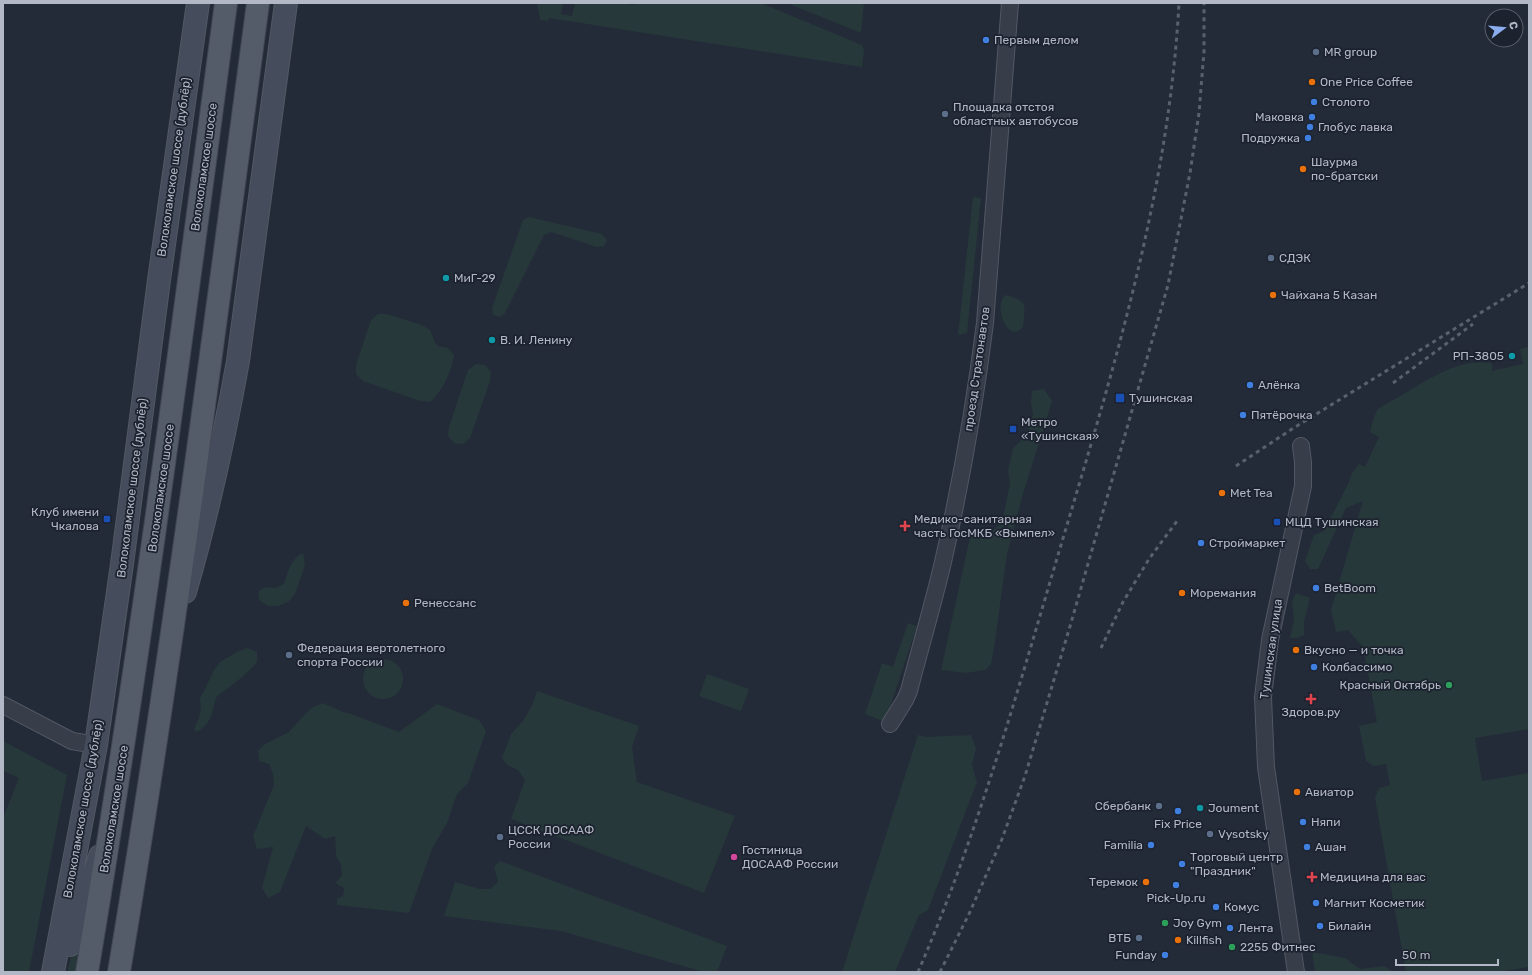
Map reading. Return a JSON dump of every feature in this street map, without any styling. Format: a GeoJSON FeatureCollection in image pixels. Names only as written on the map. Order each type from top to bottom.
{"type":"FeatureCollection","features":[{"type":"Feature","properties":{"kind":"main road","name":"Волоколамское шоссе"},"geometry":{"type":"LineString","coordinates":[[87,972],[112,821],[156,526],[226,3]]}},
{"type":"Feature","properties":{"kind":"main road"},"geometry":{"type":"LineString","coordinates":[[119,972],[172,634],[207,391],[258,3]]}},
{"type":"Feature","properties":{"kind":"street","name":"Волоколамское шоссе (дублёр)"},"geometry":{"type":"LineString","coordinates":[[54,972],[96,746],[198,3]]}},
{"type":"Feature","properties":{"kind":"street"},"geometry":{"type":"LineString","coordinates":[[172,634],[197,550],[233,389],[286,3]]}},
{"type":"Feature","properties":{"kind":"street","name":"проезд Стратонавтов"},"geometry":{"type":"LineString","coordinates":[[890,724],[909,691],[941,568],[955,508],[980,364],[985,323],[1010,3]]}},
{"type":"Feature","properties":{"kind":"street","name":"Тушинская улица"},"geometry":{"type":"LineString","coordinates":[[1296,972],[1266,767],[1263,697],[1270,640],[1303,486],[1301,446]]}},
{"type":"Feature","properties":{"kind":"street"},"geometry":{"type":"LineString","coordinates":[[3,705],[72,741],[96,746]]}},
{"type":"Feature","properties":{"kind":"street"},"geometry":{"type":"LineString","coordinates":[[62,972],[112,821]]}},
{"type":"Feature","properties":{"kind":"shaded area"},"geometry":{"type":"Polygon","coordinates":[[[537,3],[563,3],[561,14],[572,16],[575,3],[620,3],[634,5],[634,3],[761,3],[862,45],[864,50],[862,67],[549,18],[548,21],[540,20],[537,3]]]}},
{"type":"Feature","properties":{"kind":"shaded area"},"geometry":{"type":"Polygon","coordinates":[[[787,3],[864,3],[861,33],[787,3]]]}},
{"type":"Feature","properties":{"kind":"shaded area"},"geometry":{"type":"Polygon","coordinates":[[[973,197],[981,198],[967,333],[958,335],[973,197]]]}},
{"type":"Feature","properties":{"kind":"shaded area"},"geometry":{"type":"Polygon","coordinates":[[[529,217],[602,234],[607,240],[604,246],[597,247],[551,232],[544,235],[505,313],[500,317],[493,315],[492,308],[523,220],[529,217]]]}},
{"type":"Feature","properties":{"kind":"shaded area"},"geometry":{"type":"Polygon","coordinates":[[[1005,295],[1018,299],[1024,305],[1023,327],[1017,331],[1012,331],[1008,328],[1001,315],[1002,301],[1005,295]]]}},
{"type":"Feature","properties":{"kind":"shaded area"},"geometry":{"type":"Polygon","coordinates":[[[378,314],[387,314],[422,325],[430,330],[435,343],[438,346],[448,348],[454,355],[446,381],[439,393],[430,402],[420,401],[363,381],[356,374],[356,365],[371,320],[378,314]]]}},
{"type":"Feature","properties":{"kind":"shaded area","name":"Красный Октябрь"},"geometry":{"type":"Polygon","coordinates":[[[1529,347],[1529,729],[1475,738],[1482,781],[1529,773],[1529,967],[1497,972],[1406,972],[1375,798],[1379,788],[1390,785],[1386,764],[1374,766],[1366,761],[1359,726],[1377,722],[1363,647],[1348,630],[1336,632],[1331,610],[1363,501],[1346,508],[1318,569],[1310,569],[1305,561],[1314,535],[1324,531],[1349,482],[1352,473],[1359,464],[1365,467],[1379,437],[1370,432],[1378,409],[1445,371],[1456,367],[1479,362],[1491,363],[1493,367],[1491,371],[1523,364],[1520,349],[1529,347]]]}},
{"type":"Feature","properties":{"kind":"shaded area"},"geometry":{"type":"Polygon","coordinates":[[[476,364],[485,365],[491,372],[490,381],[470,438],[463,444],[454,443],[448,436],[449,427],[468,370],[476,364]]]}},
{"type":"Feature","properties":{"kind":"shaded area"},"geometry":{"type":"Polygon","coordinates":[[[1044,389],[1052,401],[1023,494],[1007,554],[991,664],[985,670],[966,673],[941,670],[970,537],[982,531],[993,530],[1002,523],[1010,483],[1008,471],[1013,448],[1027,435],[1033,414],[1031,403],[1032,391],[1044,389]]]}},
{"type":"Feature","properties":{"kind":"shaded area"},"geometry":{"type":"Polygon","coordinates":[[[303,553],[305,565],[295,594],[288,602],[278,606],[268,606],[259,600],[258,592],[265,587],[275,588],[284,584],[293,562],[303,553]]]}},
{"type":"Feature","properties":{"kind":"shaded area"},"geometry":{"type":"Polygon","coordinates":[[[1296,593],[1310,598],[1304,622],[1304,635],[1297,638],[1290,638],[1294,620],[1292,602],[1296,593]]]}},
{"type":"Feature","properties":{"kind":"shaded area"},"geometry":{"type":"Polygon","coordinates":[[[908,623],[917,626],[885,722],[865,714],[882,663],[893,667],[908,623]]]}},
{"type":"Feature","properties":{"kind":"shaded area"},"geometry":{"type":"Polygon","coordinates":[[[247,648],[257,652],[257,662],[233,685],[217,696],[209,721],[197,732],[194,729],[199,718],[201,708],[200,698],[214,670],[220,662],[247,648]]]}},
{"type":"Feature","properties":{"kind":"shaded area"},"geometry":{"type":"Polygon","coordinates":[[[387,659],[394,662],[400,668],[403,679],[402,687],[394,696],[387,699],[379,699],[372,696],[364,687],[363,675],[366,668],[375,660],[387,659]]]}},
{"type":"Feature","properties":{"kind":"shaded area"},"geometry":{"type":"Polygon","coordinates":[[[707,674],[749,689],[741,711],[699,696],[707,674]]]}},
{"type":"Feature","properties":{"kind":"shaded area"},"geometry":{"type":"Polygon","coordinates":[[[537,691],[639,726],[632,747],[637,782],[735,816],[704,893],[511,819],[525,780],[518,770],[507,765],[502,758],[511,734],[524,720],[534,701],[537,691]]]}},
{"type":"Feature","properties":{"kind":"shaded area"},"geometry":{"type":"Polygon","coordinates":[[[323,703],[343,712],[399,732],[437,704],[479,720],[486,731],[468,783],[457,794],[447,823],[432,849],[409,913],[337,905],[337,899],[343,896],[344,888],[335,883],[342,875],[341,865],[336,856],[335,836],[325,839],[306,826],[280,892],[268,898],[262,888],[273,847],[257,849],[253,836],[274,785],[273,774],[269,764],[259,761],[258,751],[265,744],[289,732],[313,707],[323,703]]]}},
{"type":"Feature","properties":{"kind":"shaded area"},"geometry":{"type":"Polygon","coordinates":[[[918,735],[925,737],[971,735],[976,749],[972,765],[977,782],[928,910],[919,915],[895,972],[842,972],[918,735]]]}},
{"type":"Feature","properties":{"kind":"shaded area"},"geometry":{"type":"Polygon","coordinates":[[[3,741],[67,775],[29,972],[3,972],[3,818],[19,778],[3,771],[3,741]]]}},
{"type":"Feature","properties":{"kind":"shaded area"},"geometry":{"type":"Polygon","coordinates":[[[500,861],[727,946],[717,972],[704,972],[561,931],[444,916],[455,882],[480,889],[490,889],[498,882],[494,867],[500,861]]]}},
{"type":"Feature","properties":{"kind":"shaded area"},"geometry":{"type":"Polygon","coordinates":[[[83,930],[76,972],[67,972],[75,943],[83,930]]]}},
{"type":"Feature","properties":{"kind":"shaded area"},"geometry":{"type":"Polygon","coordinates":[[[1312,952],[1345,958],[1360,969],[1384,966],[1393,972],[1315,972],[1312,952]]]}},
{"type":"Feature","properties":{"kind":"railway"},"geometry":{"type":"LineString","coordinates":[[918,972],[960,867],[996,761],[1081,479],[1119,345],[1136,278],[1164,142],[1173,73],[1179,3]]}},
{"type":"Feature","properties":{"kind":"railway"},"geometry":{"type":"LineString","coordinates":[[940,972],[969,914],[1002,839],[1025,776],[1071,623],[1168,285],[1190,173],[1199,113],[1204,51],[1204,3]]}},
{"type":"Feature","properties":{"kind":"railway"},"geometry":{"type":"LineString","coordinates":[[1236,466],[1292,429],[1529,283]]}},
{"type":"Feature","properties":{"kind":"railway"},"geometry":{"type":"LineString","coordinates":[[1393,383],[1473,324]]}},
{"type":"Feature","properties":{"kind":"railway"},"geometry":{"type":"LineString","coordinates":[[1101,648],[1123,602],[1149,559],[1177,521]]}},
{"type":"Feature","properties":{"kind":"place","name":"Первым делом"},"geometry":{"type":"Point","coordinates":[986,40]}},
{"type":"Feature","properties":{"kind":"place","name":"MR group"},"geometry":{"type":"Point","coordinates":[1316,52]}},
{"type":"Feature","properties":{"kind":"place","name":"One Price Coffee"},"geometry":{"type":"Point","coordinates":[1312,82]}},
{"type":"Feature","properties":{"kind":"place","name":"Столото"},"geometry":{"type":"Point","coordinates":[1314,102]}},
{"type":"Feature","properties":{"kind":"place","name":"Площадка отстоя областных автобусов"},"geometry":{"type":"Point","coordinates":[945,114]}},
{"type":"Feature","properties":{"kind":"place","name":"Маковка"},"geometry":{"type":"Point","coordinates":[1312,117]}},
{"type":"Feature","properties":{"kind":"place","name":"Глобус лавка"},"geometry":{"type":"Point","coordinates":[1310,127]}},
{"type":"Feature","properties":{"kind":"place","name":"Подружка"},"geometry":{"type":"Point","coordinates":[1308,138]}},
{"type":"Feature","properties":{"kind":"place","name":"Шаурма по-братски"},"geometry":{"type":"Point","coordinates":[1303,169]}},
{"type":"Feature","properties":{"kind":"place","name":"СДЭК"},"geometry":{"type":"Point","coordinates":[1271,258]}},
{"type":"Feature","properties":{"kind":"place","name":"МиГ-29"},"geometry":{"type":"Point","coordinates":[446,278]}},
{"type":"Feature","properties":{"kind":"place","name":"Чайхана 5 Казан"},"geometry":{"type":"Point","coordinates":[1273,295]}},
{"type":"Feature","properties":{"kind":"place","name":"В. И. Ленину"},"geometry":{"type":"Point","coordinates":[492,340]}},
{"type":"Feature","properties":{"kind":"place","name":"РП-3805"},"geometry":{"type":"Point","coordinates":[1512,356]}},
{"type":"Feature","properties":{"kind":"place","name":"Алёнка"},"geometry":{"type":"Point","coordinates":[1250,385]}},
{"type":"Feature","properties":{"kind":"place","name":"Тушинская"},"geometry":{"type":"Point","coordinates":[1120,398]}},
{"type":"Feature","properties":{"kind":"place","name":"Пятёрочка"},"geometry":{"type":"Point","coordinates":[1243,415]}},
{"type":"Feature","properties":{"kind":"place","name":"Метро «Тушинская»"},"geometry":{"type":"Point","coordinates":[1013,429]}},
{"type":"Feature","properties":{"kind":"place","name":"Met Tea"},"geometry":{"type":"Point","coordinates":[1222,493]}},
{"type":"Feature","properties":{"kind":"place","name":"Клуб имени Чкалова"},"geometry":{"type":"Point","coordinates":[107,519]}},
{"type":"Feature","properties":{"kind":"place","name":"МЦД Тушинская"},"geometry":{"type":"Point","coordinates":[1277,522]}},
{"type":"Feature","properties":{"kind":"place","name":"Медико-санитарная часть ГосМКБ «Вымпел»"},"geometry":{"type":"Point","coordinates":[905,526]}},
{"type":"Feature","properties":{"kind":"place","name":"Строймаркет"},"geometry":{"type":"Point","coordinates":[1201,543]}},
{"type":"Feature","properties":{"kind":"place","name":"BetBoom"},"geometry":{"type":"Point","coordinates":[1316,588]}},
{"type":"Feature","properties":{"kind":"place","name":"Моремания"},"geometry":{"type":"Point","coordinates":[1182,593]}},
{"type":"Feature","properties":{"kind":"place","name":"Ренессанс"},"geometry":{"type":"Point","coordinates":[406,603]}},
{"type":"Feature","properties":{"kind":"place","name":"Вкусно — и точка"},"geometry":{"type":"Point","coordinates":[1296,650]}},
{"type":"Feature","properties":{"kind":"place","name":"Федерация вертолетного спорта России"},"geometry":{"type":"Point","coordinates":[289,655]}},
{"type":"Feature","properties":{"kind":"place","name":"Колбассимо"},"geometry":{"type":"Point","coordinates":[1314,667]}},
{"type":"Feature","properties":{"kind":"place","name":"Красный Октябрь"},"geometry":{"type":"Point","coordinates":[1449,685]}},
{"type":"Feature","properties":{"kind":"place","name":"Здоров.ру"},"geometry":{"type":"Point","coordinates":[1311,699]}},
{"type":"Feature","properties":{"kind":"place","name":"Авиатор"},"geometry":{"type":"Point","coordinates":[1297,792]}},
{"type":"Feature","properties":{"kind":"place","name":"Сбербанк"},"geometry":{"type":"Point","coordinates":[1159,806]}},
{"type":"Feature","properties":{"kind":"place","name":"Joument"},"geometry":{"type":"Point","coordinates":[1200,808]}},
{"type":"Feature","properties":{"kind":"place","name":"Fix Price"},"geometry":{"type":"Point","coordinates":[1178,811]}},
{"type":"Feature","properties":{"kind":"place","name":"Няпи"},"geometry":{"type":"Point","coordinates":[1303,822]}},
{"type":"Feature","properties":{"kind":"place","name":"Vysotsky"},"geometry":{"type":"Point","coordinates":[1210,834]}},
{"type":"Feature","properties":{"kind":"place","name":"ЦССК ДОСААФ России"},"geometry":{"type":"Point","coordinates":[500,837]}},
{"type":"Feature","properties":{"kind":"place","name":"Familia"},"geometry":{"type":"Point","coordinates":[1151,845]}},
{"type":"Feature","properties":{"kind":"place","name":"Ашан"},"geometry":{"type":"Point","coordinates":[1307,847]}},
{"type":"Feature","properties":{"kind":"place","name":"Гостиница ДОСААФ России"},"geometry":{"type":"Point","coordinates":[734,857]}},
{"type":"Feature","properties":{"kind":"place","name":"Торговый центр \"Праздник\""},"geometry":{"type":"Point","coordinates":[1182,864]}},
{"type":"Feature","properties":{"kind":"place","name":"Медицина для вас"},"geometry":{"type":"Point","coordinates":[1312,877]}},
{"type":"Feature","properties":{"kind":"place","name":"Теремок"},"geometry":{"type":"Point","coordinates":[1146,882]}},
{"type":"Feature","properties":{"kind":"place","name":"Pick-Up.ru"},"geometry":{"type":"Point","coordinates":[1176,885]}},
{"type":"Feature","properties":{"kind":"place","name":"Магнит Косметик"},"geometry":{"type":"Point","coordinates":[1316,903]}},
{"type":"Feature","properties":{"kind":"place","name":"Комус"},"geometry":{"type":"Point","coordinates":[1216,907]}},
{"type":"Feature","properties":{"kind":"place","name":"Joy Gym"},"geometry":{"type":"Point","coordinates":[1165,923]}},
{"type":"Feature","properties":{"kind":"place","name":"Билайн"},"geometry":{"type":"Point","coordinates":[1320,926]}},
{"type":"Feature","properties":{"kind":"place","name":"Лента"},"geometry":{"type":"Point","coordinates":[1230,928]}},
{"type":"Feature","properties":{"kind":"place","name":"ВТБ"},"geometry":{"type":"Point","coordinates":[1139,938]}},
{"type":"Feature","properties":{"kind":"place","name":"Killfish"},"geometry":{"type":"Point","coordinates":[1178,940]}},
{"type":"Feature","properties":{"kind":"place","name":"2255 Фитнес"},"geometry":{"type":"Point","coordinates":[1232,947]}},
{"type":"Feature","properties":{"kind":"place","name":"Funday"},"geometry":{"type":"Point","coordinates":[1165,955]}}]}
